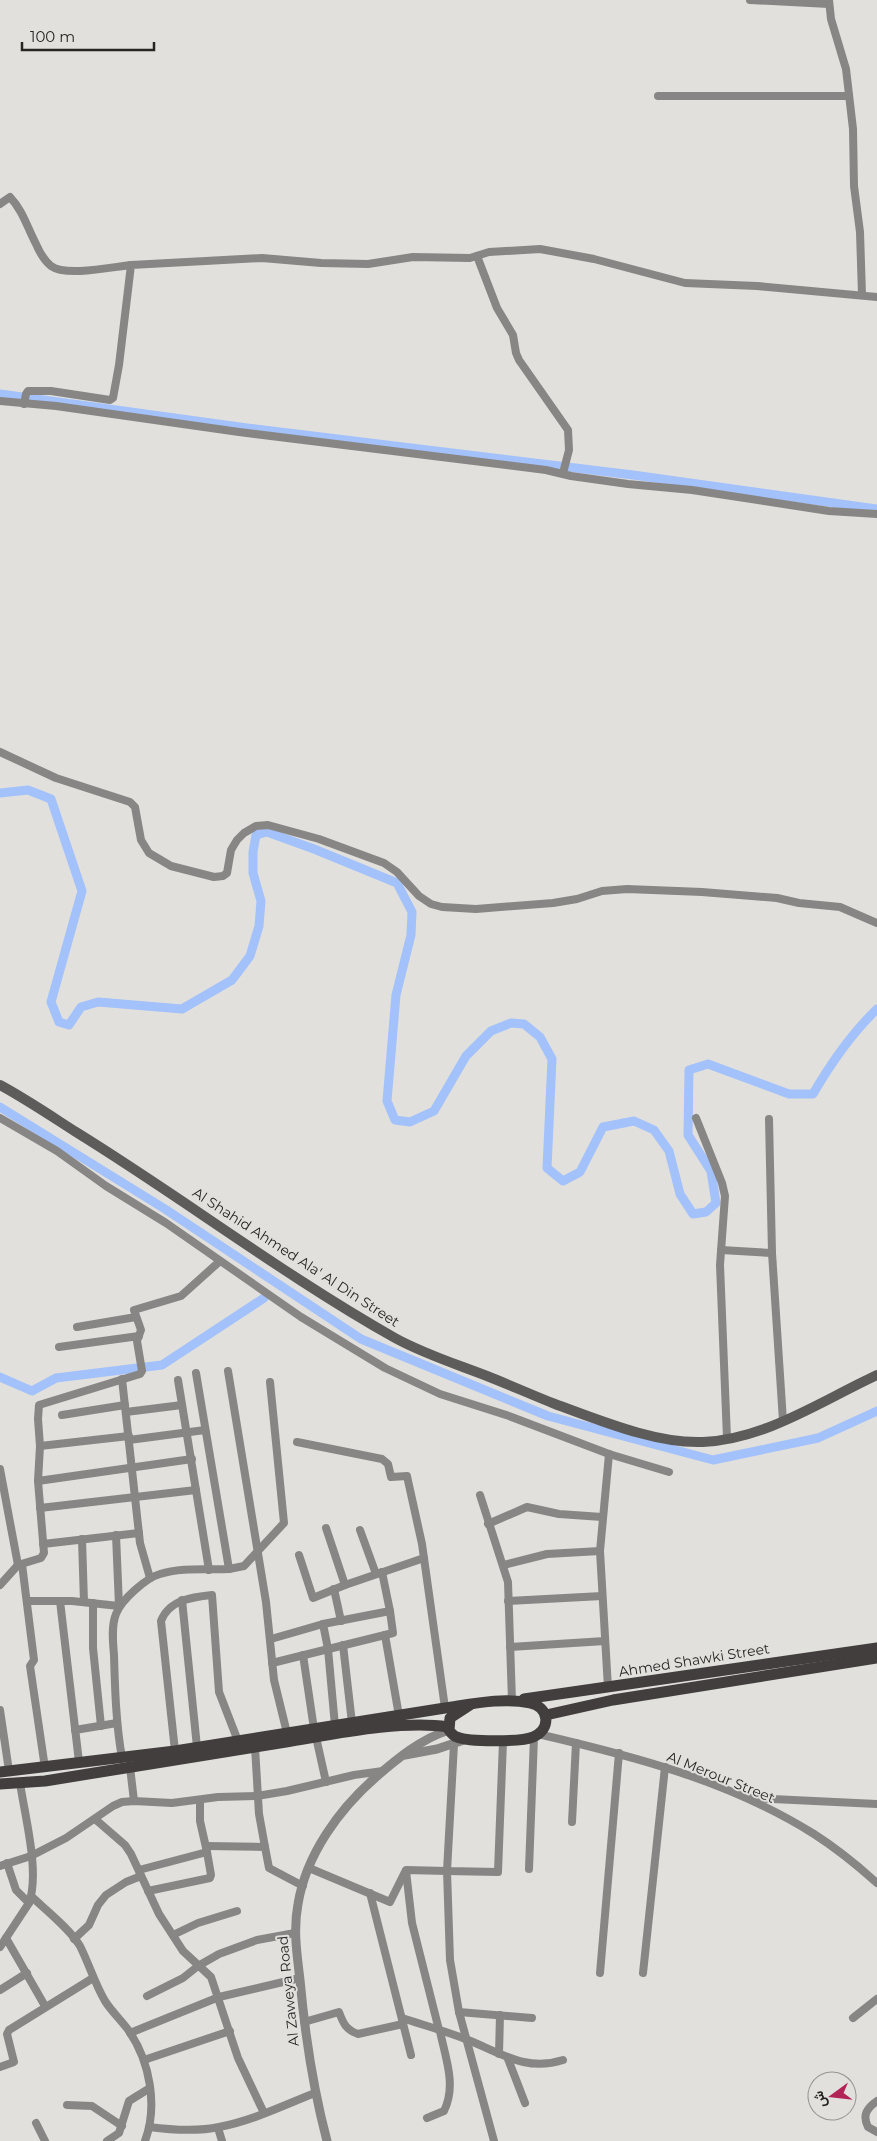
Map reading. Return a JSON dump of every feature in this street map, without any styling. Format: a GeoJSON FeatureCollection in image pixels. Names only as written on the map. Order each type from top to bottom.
{"type":"FeatureCollection","features":[{"type":"Feature","properties":{"kind":"main road","name":"Al Shahid Ahmed Ala' Al Din Street"},"geometry":{"type":"LineString","coordinates":[[0,1085],[126,1163],[320,1292],[404,1343],[535,1396],[639,1432],[668,1439],[702,1442],[746,1435],[783,1421],[877,1375]]}},
{"type":"Feature","properties":{"kind":"main road","name":"Ahmed Shawki Street"},"geometry":{"type":"LineString","coordinates":[[314,1733],[335,1726],[446,1708],[608,1688],[877,1648]]}},
{"type":"Feature","properties":{"kind":"main road","name":"Ahmed Shawki Street"},"geometry":{"type":"LineString","coordinates":[[546,1716],[614,1700],[877,1658]]}},
{"type":"Feature","properties":{"kind":"main road"},"geometry":{"type":"LineString","coordinates":[[0,1784],[20,1783],[168,1755],[197,1747],[287,1734],[414,1725],[448,1728],[454,1736],[467,1739],[503,1741],[536,1736],[545,1727],[546,1716],[540,1706],[513,1701]]}},
{"type":"Feature","properties":{"kind":"main road"},"geometry":{"type":"LineString","coordinates":[[448,1728],[453,1715],[470,1705]]}},
{"type":"Feature","properties":{"kind":"main road"},"geometry":{"type":"LineString","coordinates":[[168,1755],[255,1747],[314,1733]]}},
{"type":"Feature","properties":{"kind":"main road"},"geometry":{"type":"LineString","coordinates":[[4,1771],[45,1768],[80,1762],[126,1763]]}},
{"type":"Feature","properties":{"kind":"street"},"geometry":{"type":"LineString","coordinates":[[750,0],[829,2],[831,19],[846,69],[853,137],[854,186],[860,232],[862,295]]}},
{"type":"Feature","properties":{"kind":"street"},"geometry":{"type":"LineString","coordinates":[[658,96],[848,96]]}},
{"type":"Feature","properties":{"kind":"street"},"geometry":{"type":"LineString","coordinates":[[0,204],[10,197],[22,213],[42,255],[51,265],[60,270],[70,271],[262,258],[321,263],[368,264],[413,257],[470,258],[496,252],[540,249],[594,259],[685,283],[757,286],[877,297]]}},
{"type":"Feature","properties":{"kind":"street"},"geometry":{"type":"LineString","coordinates":[[477,256],[497,308],[513,335],[516,353],[568,430],[570,440],[564,472]]}},
{"type":"Feature","properties":{"kind":"street"},"geometry":{"type":"LineString","coordinates":[[25,400],[28,391],[51,391],[86,398],[110,400],[113,398],[131,266]]}},
{"type":"Feature","properties":{"kind":"street"},"geometry":{"type":"LineString","coordinates":[[0,402],[25,400],[239,432],[564,472],[628,484],[692,490],[775,504],[877,514]]}},
{"type":"Feature","properties":{"kind":"street"},"geometry":{"type":"LineString","coordinates":[[0,752],[56,778],[130,802],[134,807],[140,840],[149,853],[171,866],[214,877],[223,876],[227,873],[232,850],[244,833],[256,826],[268,825],[319,840],[384,863],[397,872],[419,896],[442,907],[476,909],[553,903],[612,890],[702,892],[777,898],[799,903],[840,907],[877,923]]}},
{"type":"Feature","properties":{"kind":"street"},"geometry":{"type":"LineString","coordinates":[[0,1118],[57,1151],[106,1186],[166,1223],[301,1317],[385,1368],[429,1390],[509,1416],[609,1454],[669,1472]]}},
{"type":"Feature","properties":{"kind":"street"},"geometry":{"type":"LineString","coordinates":[[696,1118],[722,1183],[724,1196],[721,1250],[727,1438]]}},
{"type":"Feature","properties":{"kind":"street"},"geometry":{"type":"LineString","coordinates":[[769,1119],[772,1253],[783,1421]]}},
{"type":"Feature","properties":{"kind":"street"},"geometry":{"type":"LineString","coordinates":[[721,1250],[772,1253]]}},
{"type":"Feature","properties":{"kind":"street"},"geometry":{"type":"LineString","coordinates":[[0,1585],[20,1564],[41,1558],[44,1553],[38,1481],[40,1446],[38,1407],[40,1403],[139,1374],[141,1368],[137,1342],[141,1330],[134,1310],[181,1296],[220,1261]]}},
{"type":"Feature","properties":{"kind":"street"},"geometry":{"type":"LineString","coordinates":[[77,1327],[136,1317]]}},
{"type":"Feature","properties":{"kind":"street"},"geometry":{"type":"LineString","coordinates":[[59,1346],[140,1336]]}},
{"type":"Feature","properties":{"kind":"street"},"geometry":{"type":"LineString","coordinates":[[228,1371],[271,1639],[275,1686],[287,1734]]}},
{"type":"Feature","properties":{"kind":"street"},"geometry":{"type":"LineString","coordinates":[[196,1373],[229,1569]]}},
{"type":"Feature","properties":{"kind":"street"},"geometry":{"type":"LineString","coordinates":[[122,1379],[139,1533],[144,1560],[150,1578]]}},
{"type":"Feature","properties":{"kind":"street"},"geometry":{"type":"LineString","coordinates":[[178,1380],[209,1570]]}},
{"type":"Feature","properties":{"kind":"street"},"geometry":{"type":"LineString","coordinates":[[28,1601],[84,1602],[120,1606],[150,1578],[166,1572],[229,1569],[244,1566],[284,1523],[270,1382]]}},
{"type":"Feature","properties":{"kind":"street"},"geometry":{"type":"LineString","coordinates":[[62,1415],[182,1405]]}},
{"type":"Feature","properties":{"kind":"street"},"geometry":{"type":"LineString","coordinates":[[40,1446],[205,1430]]}},
{"type":"Feature","properties":{"kind":"street"},"geometry":{"type":"LineString","coordinates":[[297,1442],[382,1459],[388,1464],[391,1477],[406,1476],[424,1558],[446,1708]]}},
{"type":"Feature","properties":{"kind":"street"},"geometry":{"type":"LineString","coordinates":[[608,1688],[600,1551],[609,1454]]}},
{"type":"Feature","properties":{"kind":"street"},"geometry":{"type":"LineString","coordinates":[[38,1481],[192,1459]]}},
{"type":"Feature","properties":{"kind":"street"},"geometry":{"type":"LineString","coordinates":[[0,1469],[28,1601],[34,1660],[30,1666],[45,1768]]}},
{"type":"Feature","properties":{"kind":"street"},"geometry":{"type":"LineString","coordinates":[[40,1508],[196,1490]]}},
{"type":"Feature","properties":{"kind":"street"},"geometry":{"type":"LineString","coordinates":[[480,1495],[508,1582],[513,1701]]}},
{"type":"Feature","properties":{"kind":"street"},"geometry":{"type":"LineString","coordinates":[[488,1524],[528,1507],[559,1514],[602,1518]]}},
{"type":"Feature","properties":{"kind":"street"},"geometry":{"type":"LineString","coordinates":[[326,1528],[345,1585]]}},
{"type":"Feature","properties":{"kind":"street"},"geometry":{"type":"LineString","coordinates":[[272,1663],[393,1634],[390,1611],[379,1573],[360,1530]]}},
{"type":"Feature","properties":{"kind":"street"},"geometry":{"type":"LineString","coordinates":[[43,1544],[139,1533]]}},
{"type":"Feature","properties":{"kind":"street"},"geometry":{"type":"LineString","coordinates":[[116,1535],[120,1606],[114,1621],[117,1723],[134,1800]]}},
{"type":"Feature","properties":{"kind":"street"},"geometry":{"type":"LineString","coordinates":[[82,1539],[84,1602]]}},
{"type":"Feature","properties":{"kind":"street"},"geometry":{"type":"LineString","coordinates":[[504,1566],[547,1554],[600,1551]]}},
{"type":"Feature","properties":{"kind":"street"},"geometry":{"type":"LineString","coordinates":[[299,1555],[313,1598],[424,1558]]}},
{"type":"Feature","properties":{"kind":"street"},"geometry":{"type":"LineString","coordinates":[[334,1589],[341,1620]]}},
{"type":"Feature","properties":{"kind":"street"},"geometry":{"type":"LineString","coordinates":[[168,1755],[161,1621],[170,1607],[191,1597],[212,1595],[220,1692],[238,1741]]}},
{"type":"Feature","properties":{"kind":"street"},"geometry":{"type":"LineString","coordinates":[[508,1600],[602,1596]]}},
{"type":"Feature","properties":{"kind":"street"},"geometry":{"type":"LineString","coordinates":[[182,1600],[197,1747]]}},
{"type":"Feature","properties":{"kind":"street"},"geometry":{"type":"LineString","coordinates":[[60,1601],[80,1762]]}},
{"type":"Feature","properties":{"kind":"street"},"geometry":{"type":"LineString","coordinates":[[93,1603],[93,1648],[101,1726]]}},
{"type":"Feature","properties":{"kind":"street"},"geometry":{"type":"LineString","coordinates":[[271,1639],[323,1624],[390,1611]]}},
{"type":"Feature","properties":{"kind":"street"},"geometry":{"type":"LineString","coordinates":[[323,1624],[328,1649],[335,1726]]}},
{"type":"Feature","properties":{"kind":"street"},"geometry":{"type":"LineString","coordinates":[[385,1635],[399,1716]]}},
{"type":"Feature","properties":{"kind":"street"},"geometry":{"type":"LineString","coordinates":[[510,1647],[605,1641]]}},
{"type":"Feature","properties":{"kind":"street"},"geometry":{"type":"LineString","coordinates":[[343,1645],[352,1723]]}},
{"type":"Feature","properties":{"kind":"street"},"geometry":{"type":"LineString","coordinates":[[303,1655],[314,1733],[326,1782]]}},
{"type":"Feature","properties":{"kind":"street"},"geometry":{"type":"LineString","coordinates":[[0,1710],[4,1771]]}},
{"type":"Feature","properties":{"kind":"street"},"geometry":{"type":"LineString","coordinates":[[75,1730],[117,1723]]}},
{"type":"Feature","properties":{"kind":"street","name":"Al Zaweya Road"},"geometry":{"type":"LineString","coordinates":[[326,2141],[315,2093],[304,2022],[295,1933],[298,1903],[303,1886],[309,1868],[328,1830],[359,1792],[404,1755],[425,1740],[448,1728]]}},
{"type":"Feature","properties":{"kind":"street"},"geometry":{"type":"LineString","coordinates":[[529,1869],[536,1736]]}},
{"type":"Feature","properties":{"kind":"street","name":"Al Merour Street"},"geometry":{"type":"LineString","coordinates":[[536,1736],[619,1753],[665,1767],[747,1798],[830,1844],[877,1883]]}},
{"type":"Feature","properties":{"kind":"street","name":"Al Zaweya Road"},"geometry":{"type":"LineString","coordinates":[[404,1755],[454,1744],[467,1739]]}},
{"type":"Feature","properties":{"kind":"street"},"geometry":{"type":"LineString","coordinates":[[406,1870],[498,1872],[503,1741]]}},
{"type":"Feature","properties":{"kind":"street"},"geometry":{"type":"LineString","coordinates":[[572,1822],[576,1743]]}},
{"type":"Feature","properties":{"kind":"street"},"geometry":{"type":"LineString","coordinates":[[454,1744],[446,1894],[450,1960],[459,2012],[494,2141]]}},
{"type":"Feature","properties":{"kind":"street"},"geometry":{"type":"LineString","coordinates":[[255,1747],[257,1796],[269,1868],[303,1886]]}},
{"type":"Feature","properties":{"kind":"street"},"geometry":{"type":"LineString","coordinates":[[600,1972],[619,1753]]}},
{"type":"Feature","properties":{"kind":"street"},"geometry":{"type":"LineString","coordinates":[[643,1973],[665,1767]]}},
{"type":"Feature","properties":{"kind":"street"},"geometry":{"type":"LineString","coordinates":[[145,2141],[152,2103],[144,2060],[130,2033],[105,2001],[74,1938],[31,1900],[16,1890],[3,1864],[31,1856],[66,1838],[113,1806],[134,1800],[172,1803],[257,1796],[354,1775],[383,1771]]}},
{"type":"Feature","properties":{"kind":"street"},"geometry":{"type":"LineString","coordinates":[[0,1947],[31,1900],[34,1873],[20,1783]]}},
{"type":"Feature","properties":{"kind":"street"},"geometry":{"type":"LineString","coordinates":[[747,1798],[877,1804]]}},
{"type":"Feature","properties":{"kind":"street"},"geometry":{"type":"LineString","coordinates":[[148,1891],[210,1878],[212,1875],[200,1821],[200,1800]]}},
{"type":"Feature","properties":{"kind":"street"},"geometry":{"type":"LineString","coordinates":[[95,1819],[125,1846],[182,1951],[211,1977],[238,2058],[264,2113]]}},
{"type":"Feature","properties":{"kind":"street"},"geometry":{"type":"LineString","coordinates":[[74,1938],[89,1925],[98,1905],[106,1895],[140,1873],[206,1849],[265,1847]]}},
{"type":"Feature","properties":{"kind":"street"},"geometry":{"type":"LineString","coordinates":[[309,1868],[390,1902],[406,1870]]}},
{"type":"Feature","properties":{"kind":"street"},"geometry":{"type":"LineString","coordinates":[[406,1870],[412,1923],[450,2078],[449,2096],[444,2111],[427,2118]]}},
{"type":"Feature","properties":{"kind":"street"},"geometry":{"type":"LineString","coordinates":[[370,1893],[410,2055]]}},
{"type":"Feature","properties":{"kind":"street"},"geometry":{"type":"LineString","coordinates":[[173,1935],[198,1923],[238,1911]]}},
{"type":"Feature","properties":{"kind":"street"},"geometry":{"type":"LineString","coordinates":[[147,1996],[183,1978],[218,1954],[273,1936],[295,1933]]}},
{"type":"Feature","properties":{"kind":"street"},"geometry":{"type":"LineString","coordinates":[[6,1938],[45,2006]]}},
{"type":"Feature","properties":{"kind":"street"},"geometry":{"type":"LineString","coordinates":[[0,1990],[27,1973]]}},
{"type":"Feature","properties":{"kind":"street"},"geometry":{"type":"LineString","coordinates":[[0,2067],[14,2062],[8,2032],[45,2006],[93,1978]]}},
{"type":"Feature","properties":{"kind":"street"},"geometry":{"type":"LineString","coordinates":[[130,2033],[219,1997],[300,1978]]}},
{"type":"Feature","properties":{"kind":"street"},"geometry":{"type":"LineString","coordinates":[[853,2018],[877,1999]]}},
{"type":"Feature","properties":{"kind":"street"},"geometry":{"type":"LineString","coordinates":[[304,2022],[339,2012],[344,2025],[350,2032],[358,2034],[402,2021],[467,2039],[508,2059],[538,2064],[564,2060]]}},
{"type":"Feature","properties":{"kind":"street"},"geometry":{"type":"LineString","coordinates":[[459,2012],[532,2018]]}},
{"type":"Feature","properties":{"kind":"street"},"geometry":{"type":"LineString","coordinates":[[499,2054],[500,2015]]}},
{"type":"Feature","properties":{"kind":"street"},"geometry":{"type":"LineString","coordinates":[[144,2060],[230,2031]]}},
{"type":"Feature","properties":{"kind":"street"},"geometry":{"type":"LineString","coordinates":[[508,2059],[525,2103]]}},
{"type":"Feature","properties":{"kind":"street"},"geometry":{"type":"LineString","coordinates":[[108,2141],[117,2136],[130,2101],[150,2088]]}},
{"type":"Feature","properties":{"kind":"street"},"geometry":{"type":"LineString","coordinates":[[149,2127],[181,2130],[218,2128],[264,2113],[315,2093]]}},
{"type":"Feature","properties":{"kind":"street"},"geometry":{"type":"LineString","coordinates":[[877,2101],[868,2108],[865,2116],[868,2127],[877,2132]]}},
{"type":"Feature","properties":{"kind":"street"},"geometry":{"type":"LineString","coordinates":[[67,2105],[92,2106],[122,2126]]}},
{"type":"Feature","properties":{"kind":"street"},"geometry":{"type":"LineString","coordinates":[[36,2123],[45,2141]]}},
{"type":"Feature","properties":{"kind":"street"},"geometry":{"type":"LineString","coordinates":[[218,2128],[222,2141]]}},
{"type":"Feature","properties":{"kind":"waterway"},"geometry":{"type":"LineString","coordinates":[[0,394],[247,428],[633,475],[877,509]]}},
{"type":"Feature","properties":{"kind":"waterway"},"geometry":{"type":"LineString","coordinates":[[0,793],[28,790],[51,799],[82,891],[51,1002],[59,1022],[69,1025],[81,1007],[98,1002],[182,1009],[232,980],[250,956],[259,926],[261,901],[253,873],[253,852],[256,835],[267,832],[397,883],[412,912],[411,935],[396,995],[387,1101],[395,1120],[410,1122],[434,1111],[466,1056],[491,1031],[511,1023],[524,1024],[540,1037],[552,1059],[547,1168],[563,1181],[580,1172],[603,1127],[634,1121],[654,1130],[669,1151],[680,1194],[693,1214],[706,1212],[716,1203],[711,1171],[688,1135],[689,1070],[708,1064],[789,1094],[813,1094],[842,1049],[877,1009]]}},
{"type":"Feature","properties":{"kind":"waterway"},"geometry":{"type":"LineString","coordinates":[[0,1107],[165,1209],[361,1339],[548,1416],[713,1460],[818,1438],[877,1411]]}},
{"type":"Feature","properties":{"kind":"waterway"},"geometry":{"type":"LineString","coordinates":[[0,1377],[32,1391],[56,1378],[162,1365],[264,1298]]}}]}
